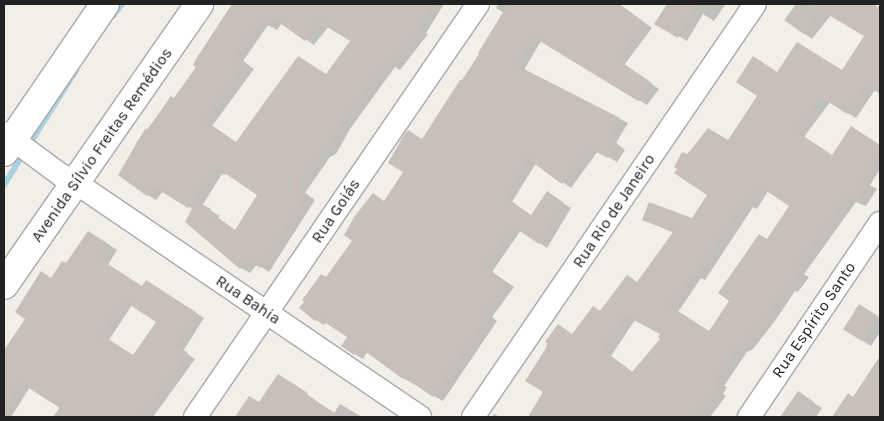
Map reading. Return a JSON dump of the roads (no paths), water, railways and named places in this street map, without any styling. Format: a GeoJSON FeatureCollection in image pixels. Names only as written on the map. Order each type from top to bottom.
{"type":"FeatureCollection","features":[{"type":"Feature","properties":{"kind":"street"},"geometry":{"type":"LineString","coordinates":[[11,142],[106,4]]}},
{"type":"Feature","properties":{"kind":"street","name":"Avenida Sílvio Freitas Remédios"},"geometry":{"type":"LineString","coordinates":[[4,285],[68,179],[199,4]]}},
{"type":"Feature","properties":{"kind":"street","name":"Rua Goiás"},"geometry":{"type":"LineString","coordinates":[[195,417],[478,4]]}},
{"type":"Feature","properties":{"kind":"street","name":"Rua Rio de Janeiro"},"geometry":{"type":"LineString","coordinates":[[473,417],[755,4]]}},
{"type":"Feature","properties":{"kind":"street","name":"Rua Bahia"},"geometry":{"type":"LineString","coordinates":[[11,142],[420,417]]}},
{"type":"Feature","properties":{"kind":"street","name":"Rua Espírito Santo"},"geometry":{"type":"LineString","coordinates":[[748,417],[880,223]]}},
{"type":"Feature","properties":{"kind":"waterway"},"geometry":{"type":"LineString","coordinates":[[113,16],[122,4]]}},
{"type":"Feature","properties":{"kind":"waterway"},"geometry":{"type":"LineString","coordinates":[[4,185],[76,70]]}}]}
